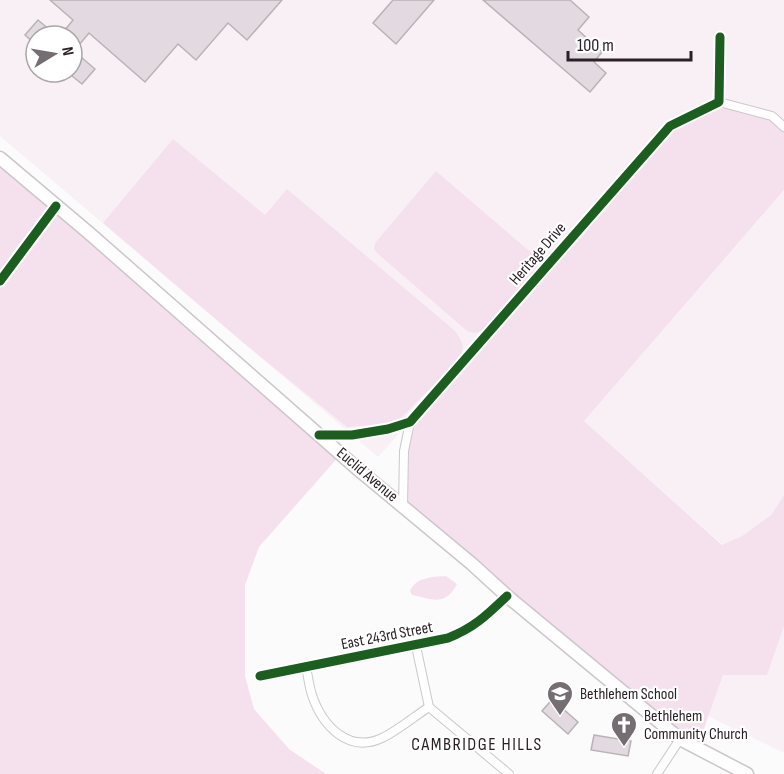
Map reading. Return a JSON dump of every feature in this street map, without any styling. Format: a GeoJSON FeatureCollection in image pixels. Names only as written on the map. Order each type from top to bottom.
{"type":"FeatureCollection","features":[{"type":"Feature","properties":{"kind":"main road","name":"Euclid Avenue"},"geometry":{"type":"LineString","coordinates":[[0,158],[507,596],[680,738],[747,774]]}},
{"type":"Feature","properties":{"kind":"street"},"geometry":{"type":"LineString","coordinates":[[720,37],[719,102],[772,116],[784,127]]}},
{"type":"Feature","properties":{"kind":"street","name":"Heritage Drive"},"geometry":{"type":"LineString","coordinates":[[403,506],[404,451],[410,422],[670,126],[719,102]]}},
{"type":"Feature","properties":{"kind":"street"},"geometry":{"type":"LineString","coordinates":[[0,281],[56,206]]}},
{"type":"Feature","properties":{"kind":"street"},"geometry":{"type":"LineString","coordinates":[[319,435],[352,435],[388,429],[410,422]]}},
{"type":"Feature","properties":{"kind":"street","name":"East 243rd Street"},"geometry":{"type":"LineString","coordinates":[[260,676],[448,638],[465,632],[507,596]]}},
{"type":"Feature","properties":{"kind":"street"},"geometry":{"type":"LineString","coordinates":[[416,646],[429,707],[509,774]]}},
{"type":"Feature","properties":{"kind":"street"},"geometry":{"type":"LineString","coordinates":[[306,667],[313,696],[323,716],[335,732],[347,740],[357,743],[381,739],[429,707]]}},
{"type":"Feature","properties":{"kind":"street"},"geometry":{"type":"LineString","coordinates":[[657,774],[680,738]]}},
{"type":"Feature","properties":{"kind":"shaded area"},"geometry":{"type":"Polygon","coordinates":[[[0,0],[784,0],[784,127],[675,124],[378,457],[0,136],[0,0]]]}},
{"type":"Feature","properties":{"kind":"shaded area"},"geometry":{"type":"Polygon","coordinates":[[[719,102],[772,116],[784,127],[784,190],[584,421],[722,545],[742,536],[771,515],[784,495],[784,626],[767,675],[723,675],[697,748],[403,506],[410,422],[670,126],[719,102]]]}},
{"type":"Feature","properties":{"kind":"shaded area"},"geometry":{"type":"Polygon","coordinates":[[[173,139],[265,215],[287,189],[454,330],[463,346],[456,362],[398,421],[380,425],[347,427],[246,345],[103,223],[173,139]]]}},
{"type":"Feature","properties":{"kind":"shaded area"},"geometry":{"type":"Polygon","coordinates":[[[0,158],[341,454],[259,547],[245,585],[245,676],[254,709],[289,749],[326,774],[0,774],[0,158]]]}},
{"type":"Feature","properties":{"kind":"shaded area"},"geometry":{"type":"Polygon","coordinates":[[[436,171],[535,256],[537,267],[533,274],[482,331],[467,331],[374,249],[375,243],[436,171]]]}},
{"type":"Feature","properties":{"kind":"shaded area"},"geometry":{"type":"Polygon","coordinates":[[[784,190],[784,495],[771,515],[742,536],[723,545],[583,421],[784,190]]]}},
{"type":"Feature","properties":{"kind":"shaded area"},"geometry":{"type":"Polygon","coordinates":[[[784,537],[784,753],[708,716],[764,561],[784,537]]]}},
{"type":"Feature","properties":{"kind":"shaded area"},"geometry":{"type":"Polygon","coordinates":[[[446,576],[457,584],[443,599],[412,595],[410,591],[420,580],[446,576]]]}},
{"type":"Feature","properties":{"kind":"building"},"geometry":{"type":"Polygon","coordinates":[[[50,0],[282,0],[247,40],[228,23],[196,60],[178,44],[145,82],[89,33],[84,39],[84,24],[70,24],[73,20],[50,0]]]}},
{"type":"Feature","properties":{"kind":"building"},"geometry":{"type":"Polygon","coordinates":[[[393,0],[434,0],[396,44],[373,23],[393,0]]]}},
{"type":"Feature","properties":{"kind":"building"},"geometry":{"type":"Polygon","coordinates":[[[483,0],[570,0],[589,17],[578,30],[602,52],[594,62],[606,73],[590,92],[483,0]]]}},
{"type":"Feature","properties":{"kind":"building"},"geometry":{"type":"Polygon","coordinates":[[[84,60],[95,69],[84,82],[84,60]]]}},
{"type":"Feature","properties":{"kind":"building"},"geometry":{"type":"Polygon","coordinates":[[[556,695],[564,702],[561,707],[578,722],[568,734],[542,711],[556,695]]]}},
{"type":"Feature","properties":{"kind":"building"},"geometry":{"type":"Polygon","coordinates":[[[594,735],[631,741],[628,756],[591,750],[594,735]]]}},
{"type":"Feature","properties":{"kind":"cycle path"},"geometry":{"type":"LineString","coordinates":[[319,435],[352,435],[388,429],[410,422],[670,126],[719,102],[720,37]]}},
{"type":"Feature","properties":{"kind":"cycle path"},"geometry":{"type":"LineString","coordinates":[[0,281],[56,206]]}},
{"type":"Feature","properties":{"kind":"cycle path"},"geometry":{"type":"LineString","coordinates":[[260,676],[448,638],[473,625],[507,596]]}},
{"type":"Feature","properties":{"kind":"place","name":"Bethlehem School"},"geometry":{"type":"Point","coordinates":[560,717]}},
{"type":"Feature","properties":{"kind":"place","name":"Bethlehem Community Church"},"geometry":{"type":"Point","coordinates":[624,748]}},
{"type":"Feature","properties":{"kind":"district","name":"CAMBRIDGE HILLS"},"geometry":{"type":"Point","coordinates":[477,744]}}]}
